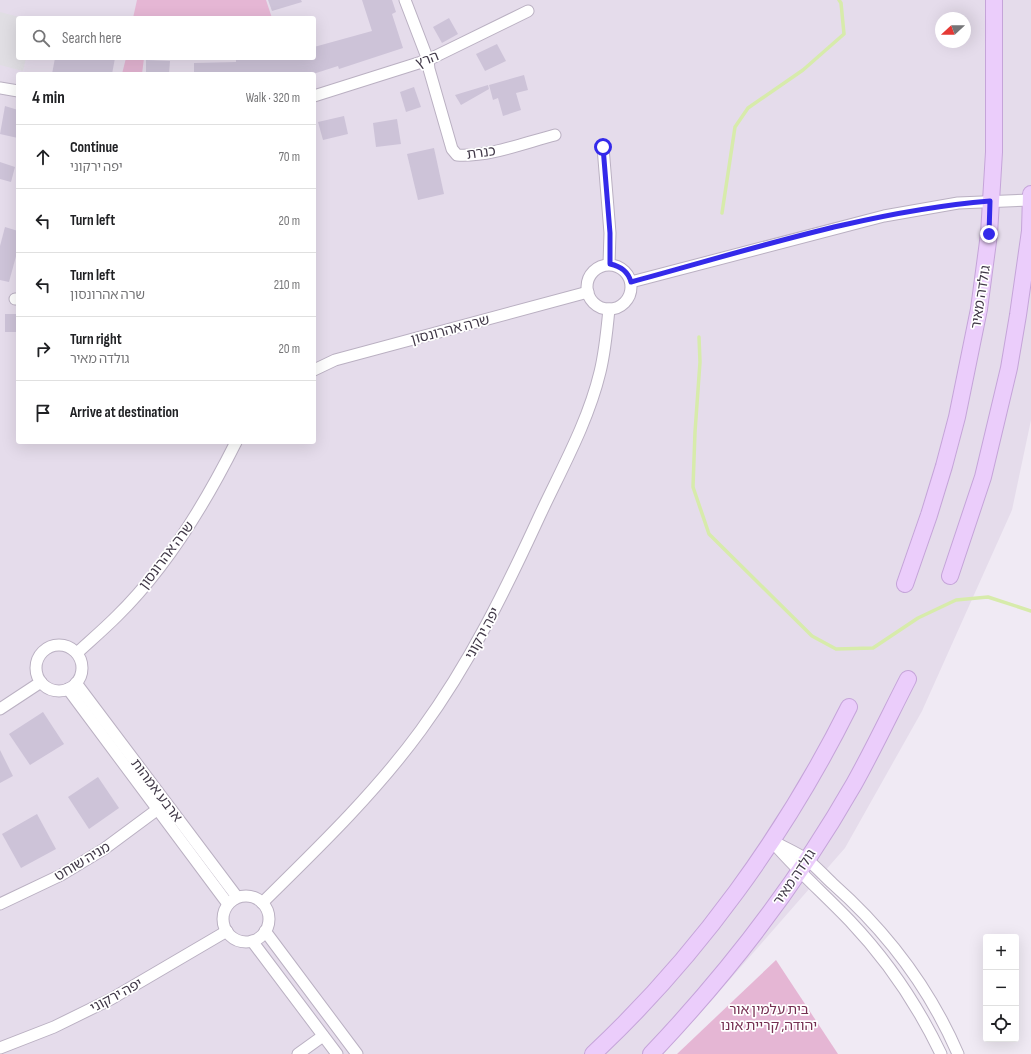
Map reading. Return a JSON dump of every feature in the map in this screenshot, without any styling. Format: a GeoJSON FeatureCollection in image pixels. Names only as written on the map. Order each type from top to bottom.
{"type":"FeatureCollection","features":[{"type":"Feature","properties":{"kind":"main road","name":"גולדה מאיר"},"geometry":{"type":"LineString","coordinates":[[905,584],[932,508],[957,417],[979,309],[989,234],[994,152],[994,0]]}},
{"type":"Feature","properties":{"kind":"main road"},"geometry":{"type":"LineString","coordinates":[[950,576],[983,477],[1009,368],[1030,231],[1031,194]]}},
{"type":"Feature","properties":{"kind":"main road","name":"גולדה מאיר"},"geometry":{"type":"LineString","coordinates":[[651,1054],[711,988],[755,933],[803,866],[853,785],[908,679]]}},
{"type":"Feature","properties":{"kind":"main road"},"geometry":{"type":"LineString","coordinates":[[593,1054],[634,1013],[680,961],[723,908],[771,840],[818,765],[849,707]]}},
{"type":"Feature","properties":{"kind":"street"},"geometry":{"type":"LineString","coordinates":[[405,0],[428,60]]}},
{"type":"Feature","properties":{"kind":"street","name":"הרץ"},"geometry":{"type":"LineString","coordinates":[[317,95],[428,60],[478,37],[528,11]]}},
{"type":"Feature","properties":{"kind":"street","name":"כנרת"},"geometry":{"type":"LineString","coordinates":[[428,60],[428,69],[444,123],[452,149],[457,155],[503,149],[555,135]]}},
{"type":"Feature","properties":{"kind":"street"},"geometry":{"type":"LineString","coordinates":[[0,88],[16,91]]}},
{"type":"Feature","properties":{"kind":"street"},"geometry":{"type":"LineString","coordinates":[[603,147],[610,233],[610,264]]}},
{"type":"Feature","properties":{"kind":"street"},"geometry":{"type":"LineString","coordinates":[[631,282],[884,216],[958,203],[1031,200]]}},
{"type":"Feature","properties":{"kind":"street"},"geometry":{"type":"LineString","coordinates":[[610,264],[618,266],[626,271],[631,282],[630,296],[617,308],[609,309],[600,307],[593,302],[587,286],[589,277],[594,270],[601,266],[610,264]]}},
{"type":"Feature","properties":{"kind":"street","name":"שרה אהרונסון"},"geometry":{"type":"LineString","coordinates":[[316,369],[335,360],[588,292]]}},
{"type":"Feature","properties":{"kind":"street","name":"יפה ירקוני"},"geometry":{"type":"LineString","coordinates":[[262,903],[318,849],[376,788],[421,730],[468,658],[515,569],[588,409],[600,372],[609,309]]}},
{"type":"Feature","properties":{"kind":"street","name":"שרה אהרונסון"},"geometry":{"type":"LineString","coordinates":[[77,653],[118,615],[175,546],[220,473],[235,444]]}},
{"type":"Feature","properties":{"kind":"street"},"geometry":{"type":"LineString","coordinates":[[60,645],[68,647],[77,653],[81,659],[82,668],[80,677],[72,686],[59,691],[50,689],[41,682],[36,667],[38,658],[44,651],[51,646],[60,645]]}},
{"type":"Feature","properties":{"kind":"street"},"geometry":{"type":"LineString","coordinates":[[0,709],[41,682]]}},
{"type":"Feature","properties":{"kind":"street","name":"ארבע אמהות"},"geometry":{"type":"LineString","coordinates":[[72,686],[158,809],[233,900]]}},
{"type":"Feature","properties":{"kind":"street","name":"ארבע אמהות"},"geometry":{"type":"LineString","coordinates":[[72,686],[233,900]]}},
{"type":"Feature","properties":{"kind":"street","name":"מניה שוחט"},"geometry":{"type":"LineString","coordinates":[[0,904],[60,875],[104,849],[158,809]]}},
{"type":"Feature","properties":{"kind":"street"},"geometry":{"type":"LineString","coordinates":[[771,840],[803,866],[850,898],[881,931],[925,992],[958,1054]]}},
{"type":"Feature","properties":{"kind":"street"},"geometry":{"type":"LineString","coordinates":[[803,866],[851,921],[909,996],[941,1054]]}},
{"type":"Feature","properties":{"kind":"street"},"geometry":{"type":"LineString","coordinates":[[246,896],[255,898],[262,903],[267,911],[269,919],[261,936],[252,941],[245,942],[236,940],[227,931],[223,918],[225,909],[233,900],[246,896]]}},
{"type":"Feature","properties":{"kind":"street"},"geometry":{"type":"LineString","coordinates":[[265,930],[357,1054]]}},
{"type":"Feature","properties":{"kind":"street","name":"יפה ירקוני"},"geometry":{"type":"LineString","coordinates":[[0,1048],[54,1027],[111,999],[227,931]]}},
{"type":"Feature","properties":{"kind":"street"},"geometry":{"type":"LineString","coordinates":[[252,941],[337,1054]]}},
{"type":"Feature","properties":{"kind":"street"},"geometry":{"type":"LineString","coordinates":[[298,1054],[324,1036]]}},
{"type":"Feature","properties":{"kind":"shaded area"},"geometry":{"type":"Polygon","coordinates":[[[0,0],[1031,0],[1031,420],[1012,510],[922,711],[845,848],[696,1018],[658,1054],[0,1054],[0,0]]]}},
{"type":"Feature","properties":{"kind":"shaded area"},"geometry":{"type":"Polygon","coordinates":[[[0,12],[16,16],[16,60],[26,60],[23,71],[0,65],[0,12]]]}},
{"type":"Feature","properties":{"kind":"green space"},"geometry":{"type":"Polygon","coordinates":[[[137,0],[266,0],[271,16],[133,16],[137,0]]]}},
{"type":"Feature","properties":{"kind":"green space"},"geometry":{"type":"Polygon","coordinates":[[[126,60],[144,60],[142,72],[122,72],[126,60]]]}},
{"type":"Feature","properties":{"kind":"green space","name":"בית עלמין אור יהודה, קריית אונו"},"geometry":{"type":"Polygon","coordinates":[[[776,960],[838,1054],[677,1054],[776,960]]]}},
{"type":"Feature","properties":{"kind":"building"},"geometry":{"type":"Polygon","coordinates":[[[268,0],[301,0],[302,2],[272,11],[268,0]]]}},
{"type":"Feature","properties":{"kind":"building"},"geometry":{"type":"Polygon","coordinates":[[[362,0],[392,0],[396,12],[392,14],[403,48],[339,69],[338,66],[316,73],[194,72],[194,63],[236,62],[236,60],[316,60],[316,46],[372,31],[362,0]]]}},
{"type":"Feature","properties":{"kind":"building"},"geometry":{"type":"Polygon","coordinates":[[[449,18],[458,34],[442,43],[433,27],[449,18]]]}},
{"type":"Feature","properties":{"kind":"building"},"geometry":{"type":"Polygon","coordinates":[[[497,44],[506,61],[485,71],[476,54],[497,44]]]}},
{"type":"Feature","properties":{"kind":"building"},"geometry":{"type":"Polygon","coordinates":[[[55,60],[115,60],[112,72],[52,72],[55,60]]]}},
{"type":"Feature","properties":{"kind":"building"},"geometry":{"type":"Polygon","coordinates":[[[146,60],[170,61],[169,72],[146,72],[146,60]]]}},
{"type":"Feature","properties":{"kind":"building"},"geometry":{"type":"Polygon","coordinates":[[[524,75],[528,90],[516,93],[521,110],[503,116],[498,98],[493,100],[489,85],[524,75]]]}},
{"type":"Feature","properties":{"kind":"building"},"geometry":{"type":"Polygon","coordinates":[[[488,85],[489,89],[461,105],[455,95],[488,85]]]}},
{"type":"Feature","properties":{"kind":"building"},"geometry":{"type":"Polygon","coordinates":[[[414,87],[421,107],[406,112],[400,92],[414,87]]]}},
{"type":"Feature","properties":{"kind":"building"},"geometry":{"type":"Polygon","coordinates":[[[5,106],[16,109],[16,138],[0,134],[5,106]]]}},
{"type":"Feature","properties":{"kind":"building"},"geometry":{"type":"Polygon","coordinates":[[[344,116],[348,134],[323,140],[318,122],[344,116]]]}},
{"type":"Feature","properties":{"kind":"building"},"geometry":{"type":"Polygon","coordinates":[[[397,119],[401,144],[376,147],[373,123],[397,119]]]}},
{"type":"Feature","properties":{"kind":"building"},"geometry":{"type":"Polygon","coordinates":[[[434,148],[444,194],[418,200],[407,154],[434,148]]]}},
{"type":"Feature","properties":{"kind":"building"},"geometry":{"type":"Polygon","coordinates":[[[0,162],[15,167],[11,182],[0,179],[0,162]]]}},
{"type":"Feature","properties":{"kind":"building"},"geometry":{"type":"Polygon","coordinates":[[[5,227],[16,230],[16,256],[9,282],[0,280],[0,246],[5,227]]]}},
{"type":"Feature","properties":{"kind":"building"},"geometry":{"type":"Polygon","coordinates":[[[5,314],[16,314],[16,332],[5,332],[5,314]]]}},
{"type":"Feature","properties":{"kind":"building"},"geometry":{"type":"Polygon","coordinates":[[[43,712],[64,744],[30,765],[9,734],[43,712]]]}},
{"type":"Feature","properties":{"kind":"building"},"geometry":{"type":"Polygon","coordinates":[[[0,750],[13,776],[0,783],[0,750]]]}},
{"type":"Feature","properties":{"kind":"building"},"geometry":{"type":"Polygon","coordinates":[[[98,777],[119,808],[89,829],[68,797],[98,777]]]}},
{"type":"Feature","properties":{"kind":"building"},"geometry":{"type":"Polygon","coordinates":[[[37,814],[56,849],[21,868],[2,834],[37,814]]]}},
{"type":"Feature","properties":{"kind":"waterway"},"geometry":{"type":"LineString","coordinates":[[722,213],[735,127],[748,108],[803,70],[844,34],[841,3],[839,0]]}},
{"type":"Feature","properties":{"kind":"waterway"},"geometry":{"type":"LineString","coordinates":[[699,337],[700,362],[693,487],[709,534],[812,636],[836,649],[873,648],[918,618],[956,600],[988,597],[1031,611]]}},
{"type":"Feature","properties":{"kind":"route"},"geometry":{"type":"LineString","coordinates":[[603,147],[610,233],[610,264],[618,266],[626,271],[631,282],[809,234],[884,216],[958,203],[990,201],[989,234]]}}]}
